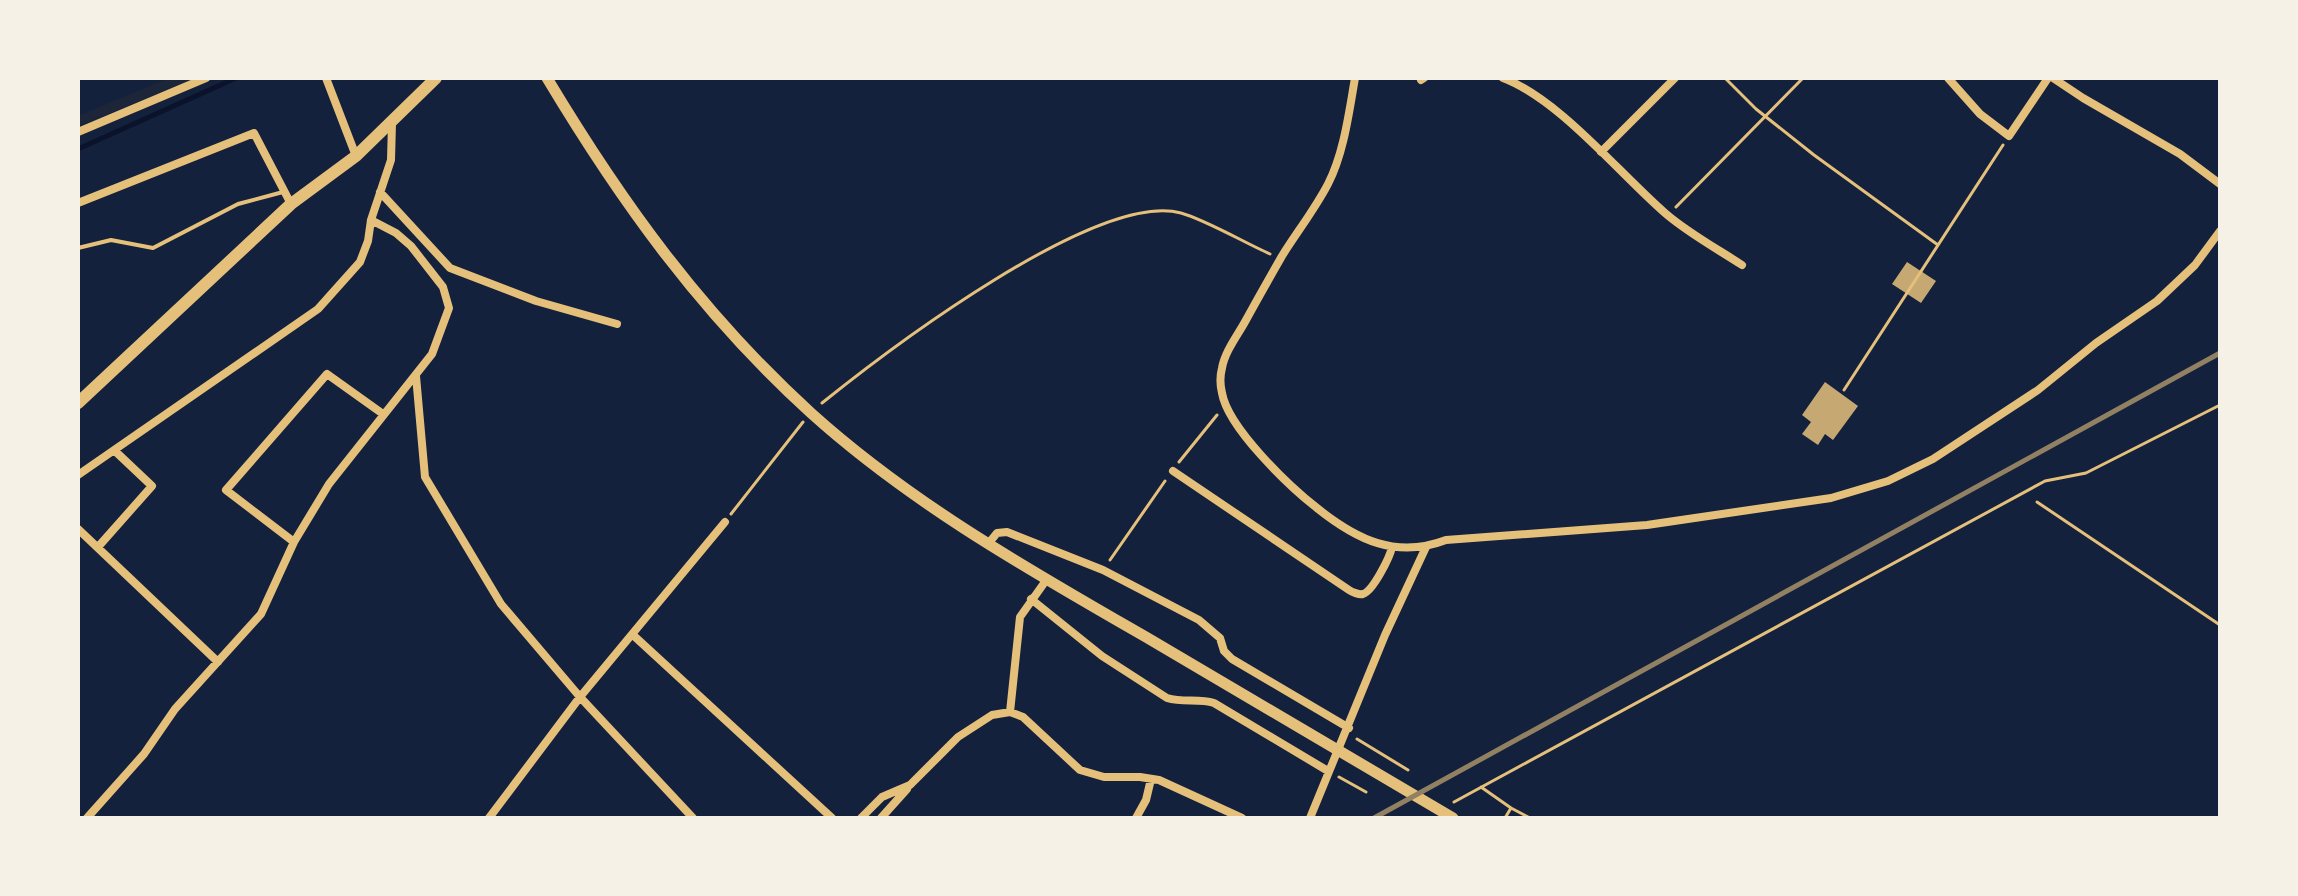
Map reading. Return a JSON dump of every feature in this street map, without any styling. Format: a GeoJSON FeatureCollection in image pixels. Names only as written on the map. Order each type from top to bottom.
{"type":"FeatureCollection","features":[{"type":"Feature","properties":{"kind":"main road"},"geometry":{"type":"LineString","coordinates":[[78,403],[291,204],[356,156],[436,78]]}},
{"type":"Feature","properties":{"kind":"street"},"geometry":{"type":"LineString","coordinates":[[78,132],[206,78]]}},
{"type":"Feature","properties":{"kind":"street"},"geometry":{"type":"LineString","coordinates":[[326,78],[356,156]]}},
{"type":"Feature","properties":{"kind":"street"},"geometry":{"type":"LineString","coordinates":[[547,78],[623,199],[669,260],[758,361],[810,412],[877,467],[988,544],[1453,818]]}},
{"type":"Feature","properties":{"kind":"street"},"geometry":{"type":"LineString","coordinates":[[1355,78],[1339,154],[1329,182],[1280,259],[1225,358],[1221,384],[1225,408],[1261,454],[1307,500],[1354,534],[1392,547],[1426,547],[1446,540],[1647,525],[1831,498],[1888,481],[1933,459],[2038,390],[2096,343],[2157,301],[2195,265],[2220,231]]}},
{"type":"Feature","properties":{"kind":"street"},"geometry":{"type":"LineString","coordinates":[[1503,78],[1537,96],[1669,217],[1742,265]]}},
{"type":"Feature","properties":{"kind":"street"},"geometry":{"type":"LineString","coordinates":[[1601,152],[1675,78]]}},
{"type":"Feature","properties":{"kind":"street"},"geometry":{"type":"LineString","coordinates":[[1948,78],[1980,114],[2009,136],[2051,78],[2180,154],[2220,184]]}},
{"type":"Feature","properties":{"kind":"street"},"geometry":{"type":"LineString","coordinates":[[78,475],[318,309],[360,262],[391,160],[392,123]]}},
{"type":"Feature","properties":{"kind":"street"},"geometry":{"type":"LineString","coordinates":[[78,203],[254,133],[291,204]]}},
{"type":"Feature","properties":{"kind":"street"},"geometry":{"type":"LineString","coordinates":[[380,192],[450,268],[536,301],[617,324]]}},
{"type":"Feature","properties":{"kind":"street"},"geometry":{"type":"LineString","coordinates":[[87,818],[144,754],[175,709],[261,614],[294,542],[329,484],[432,354],[449,308],[443,287],[411,246],[396,233],[371,220]]}},
{"type":"Feature","properties":{"kind":"street"},"geometry":{"type":"LineString","coordinates":[[294,542],[226,490],[327,374],[383,414]]}},
{"type":"Feature","properties":{"kind":"street"},"geometry":{"type":"LineString","coordinates":[[416,376],[425,477],[501,604],[580,697],[693,818]]}},
{"type":"Feature","properties":{"kind":"street"},"geometry":{"type":"LineString","coordinates":[[98,547],[152,486],[115,451]]}},
{"type":"Feature","properties":{"kind":"street"},"geometry":{"type":"LineString","coordinates":[[1173,471],[1359,594],[1366,592],[1385,566],[1392,547]]}},
{"type":"Feature","properties":{"kind":"street"},"geometry":{"type":"LineString","coordinates":[[489,818],[580,697],[725,522]]}},
{"type":"Feature","properties":{"kind":"street"},"geometry":{"type":"LineString","coordinates":[[78,529],[218,662]]}},
{"type":"Feature","properties":{"kind":"street"},"geometry":{"type":"LineString","coordinates":[[988,544],[997,533],[1007,532],[1103,570],[1199,620],[1220,638],[1224,651],[1232,659],[1348,730]]}},
{"type":"Feature","properties":{"kind":"street"},"geometry":{"type":"LineString","coordinates":[[1310,818],[1385,635],[1426,547]]}},
{"type":"Feature","properties":{"kind":"street"},"geometry":{"type":"LineString","coordinates":[[1010,712],[1020,617],[1047,579]]}},
{"type":"Feature","properties":{"kind":"street"},"geometry":{"type":"LineString","coordinates":[[1031,599],[1102,656],[1167,698],[1214,703],[1328,771]]}},
{"type":"Feature","properties":{"kind":"street"},"geometry":{"type":"LineString","coordinates":[[633,635],[832,818]]}},
{"type":"Feature","properties":{"kind":"street"},"geometry":{"type":"LineString","coordinates":[[881,818],[958,737],[992,715],[1010,712],[1023,717],[1080,770],[1104,777],[1151,779],[1172,785],[1242,818]]}},
{"type":"Feature","properties":{"kind":"street"},"geometry":{"type":"LineString","coordinates":[[1136,818],[1146,800],[1151,779]]}},
{"type":"Feature","properties":{"kind":"street"},"geometry":{"type":"LineString","coordinates":[[861,818],[882,797],[910,785]]}},
{"type":"Feature","properties":{"kind":"lane"},"geometry":{"type":"LineString","coordinates":[[78,248],[111,240],[153,248],[238,204],[283,192]]}},
{"type":"Feature","properties":{"kind":"path"},"geometry":{"type":"LineString","coordinates":[[1725,78],[1765,116],[1938,245]]}},
{"type":"Feature","properties":{"kind":"path"},"geometry":{"type":"LineString","coordinates":[[1669,217],[1803,78]]}},
{"type":"Feature","properties":{"kind":"path"},"geometry":{"type":"LineString","coordinates":[[1844,390],[2009,136]]}},
{"type":"Feature","properties":{"kind":"path"},"geometry":{"type":"LineString","coordinates":[[725,522],[810,412],[896,344],[1047,248],[1121,217],[1156,211],[1181,213],[1280,259]]}},
{"type":"Feature","properties":{"kind":"path"},"geometry":{"type":"LineString","coordinates":[[1454,803],[2045,481],[2086,473],[2220,405]]}},
{"type":"Feature","properties":{"kind":"path"},"geometry":{"type":"LineString","coordinates":[[1103,570],[1201,432],[1225,408]]}},
{"type":"Feature","properties":{"kind":"path"},"geometry":{"type":"LineString","coordinates":[[2037,502],[2220,625]]}},
{"type":"Feature","properties":{"kind":"path"},"geometry":{"type":"LineString","coordinates":[[1348,730],[1408,770]]}},
{"type":"Feature","properties":{"kind":"path"},"geometry":{"type":"LineString","coordinates":[[1328,771],[1366,792]]}},
{"type":"Feature","properties":{"kind":"path"},"geometry":{"type":"LineString","coordinates":[[1481,787],[1530,818]]}},
{"type":"Feature","properties":{"kind":"path"},"geometry":{"type":"LineString","coordinates":[[1505,818],[1511,808]]}},
{"type":"Feature","properties":{"kind":"shaded area"},"geometry":{"type":"Polygon","coordinates":[[[169,78],[197,78],[78,126],[78,116],[169,78]]]}},
{"type":"Feature","properties":{"kind":"building"},"geometry":{"type":"Polygon","coordinates":[[[1907,262],[1936,281],[1921,303],[1892,284],[1907,262]]]}},
{"type":"Feature","properties":{"kind":"building"},"geometry":{"type":"Polygon","coordinates":[[[1825,382],[1858,406],[1833,440],[1825,434],[1818,445],[1802,434],[1811,422],[1802,415],[1825,382]]]}},
{"type":"Feature","properties":{"kind":"waterway"},"geometry":{"type":"LineString","coordinates":[[78,149],[236,78]]}},
{"type":"Feature","properties":{"kind":"railway"},"geometry":{"type":"LineString","coordinates":[[1374,818],[2220,353]]}}]}
